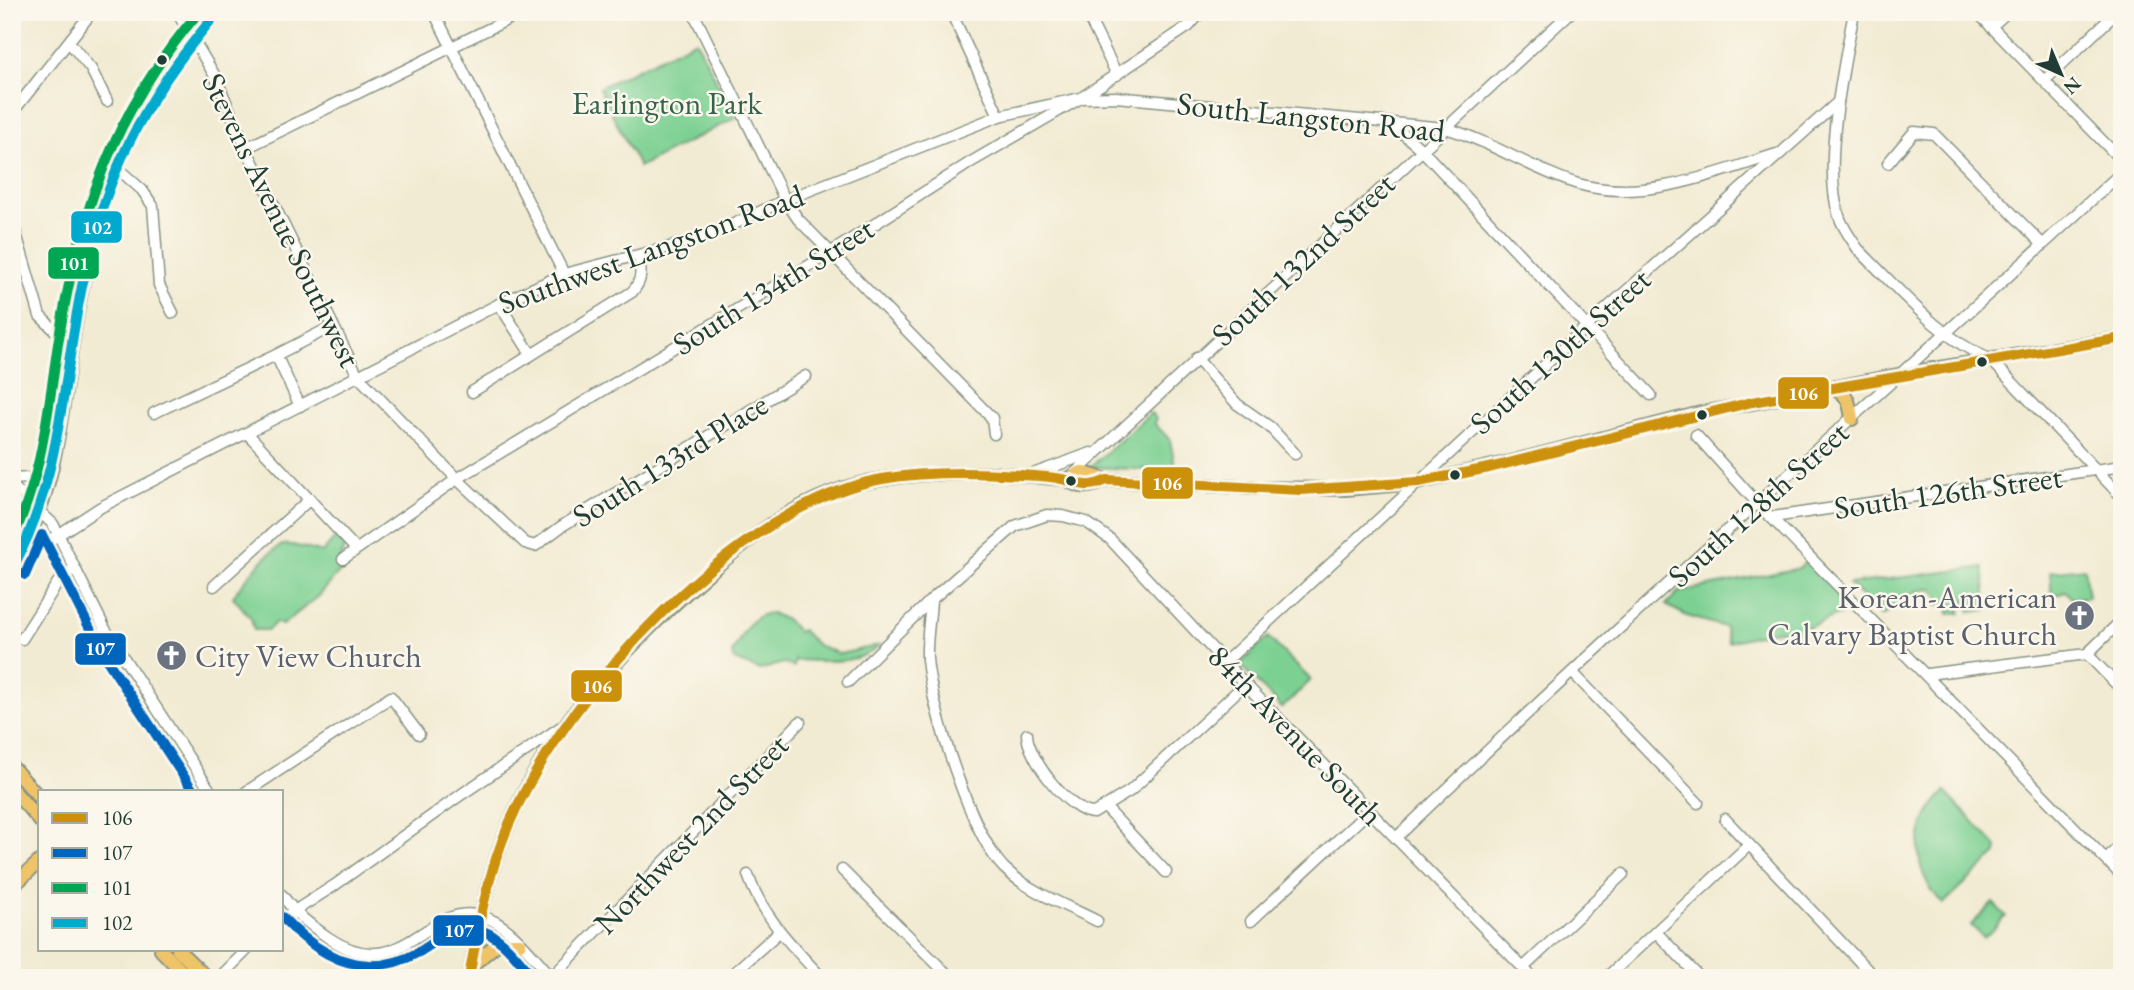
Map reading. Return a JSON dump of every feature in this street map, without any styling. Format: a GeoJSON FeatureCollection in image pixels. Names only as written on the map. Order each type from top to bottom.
{"type":"FeatureCollection","features":[{"type":"Feature","properties":{"kind":"main road"},"geometry":{"type":"LineString","coordinates":[[15,565],[54,462],[89,246],[115,166],[148,100],[192,40],[218,12]]}},
{"type":"Feature","properties":{"kind":"main road"},"geometry":{"type":"LineString","coordinates":[[470,972],[480,915],[508,825],[528,784],[564,726],[628,647],[722,561],[782,516],[842,488],[883,479],[944,473],[1030,475],[1069,479],[1081,472],[1107,480],[1258,488],[1345,489],[1417,483],[1500,465],[1701,413],[1903,374],[2122,338]]}},
{"type":"Feature","properties":{"kind":"main road"},"geometry":{"type":"LineString","coordinates":[[1833,387],[1844,393],[1849,400],[1852,419]]}},
{"type":"Feature","properties":{"kind":"main road"},"geometry":{"type":"LineString","coordinates":[[12,495],[27,537]]}},
{"type":"Feature","properties":{"kind":"main road"},"geometry":{"type":"LineString","coordinates":[[12,767],[38,796]]}},
{"type":"Feature","properties":{"kind":"main road"},"geometry":{"type":"LineString","coordinates":[[12,789],[38,819]]}},
{"type":"Feature","properties":{"kind":"main road"},"geometry":{"type":"LineString","coordinates":[[12,887],[38,863]]}},
{"type":"Feature","properties":{"kind":"main road"},"geometry":{"type":"LineString","coordinates":[[470,972],[497,944],[520,944]]}},
{"type":"Feature","properties":{"kind":"main road"},"geometry":{"type":"LineString","coordinates":[[162,951],[188,978]]}},
{"type":"Feature","properties":{"kind":"main road"},"geometry":{"type":"LineString","coordinates":[[179,951],[207,978]]}},
{"type":"Feature","properties":{"kind":"street"},"geometry":{"type":"LineString","coordinates":[[12,113],[93,12]]}},
{"type":"Feature","properties":{"kind":"street","name":"Stevens Avenue Southwest"},"geometry":{"type":"LineString","coordinates":[[177,12],[215,76],[246,148],[358,376],[457,479],[525,543],[535,546]]}},
{"type":"Feature","properties":{"kind":"street"},"geometry":{"type":"LineString","coordinates":[[433,12],[564,274]]}},
{"type":"Feature","properties":{"kind":"street"},"geometry":{"type":"LineString","coordinates":[[246,148],[523,12]]}},
{"type":"Feature","properties":{"kind":"street"},"geometry":{"type":"LineString","coordinates":[[693,12],[785,200],[813,236],[832,251],[992,418],[994,434]]}},
{"type":"Feature","properties":{"kind":"street"},"geometry":{"type":"LineString","coordinates":[[951,12],[999,116]]}},
{"type":"Feature","properties":{"kind":"street"},"geometry":{"type":"LineString","coordinates":[[1086,12],[1116,75]]}},
{"type":"Feature","properties":{"kind":"street","name":"South 134th Street"},"geometry":{"type":"LineString","coordinates":[[344,559],[457,479],[832,251],[971,162],[1081,98],[1189,26],[1201,12]]}},
{"type":"Feature","properties":{"kind":"street","name":"South 132nd Street"},"geometry":{"type":"LineString","coordinates":[[1069,479],[1571,12]]}},
{"type":"Feature","properties":{"kind":"street"},"geometry":{"type":"LineString","coordinates":[[1854,12],[1838,102],[1834,188],[1839,218],[1858,249],[1945,335],[1991,360],[2122,497]]}},
{"type":"Feature","properties":{"kind":"street"},"geometry":{"type":"LineString","coordinates":[[1977,12],[2122,161]]}},
{"type":"Feature","properties":{"kind":"street"},"geometry":{"type":"LineString","coordinates":[[1992,27],[2007,12]]}},
{"type":"Feature","properties":{"kind":"street"},"geometry":{"type":"LineString","coordinates":[[2045,80],[2117,12]]}},
{"type":"Feature","properties":{"kind":"street"},"geometry":{"type":"LineString","coordinates":[[69,42],[91,69],[107,101]]}},
{"type":"Feature","properties":{"kind":"street","name":"South Langston Road"},"geometry":{"type":"LineString","coordinates":[[1081,98],[1116,97],[1445,128],[1577,183],[1600,189],[1644,189],[1674,184],[1777,154]]}},
{"type":"Feature","properties":{"kind":"street","name":"Southwest Langston Road"},"geometry":{"type":"LineString","coordinates":[[15,565],[86,515],[499,304],[564,274],[639,256],[719,231],[785,200],[999,116],[1081,98]]}},
{"type":"Feature","properties":{"kind":"street","name":"South 130th Street"},"geometry":{"type":"LineString","coordinates":[[1225,662],[1586,327],[1838,102]]}},
{"type":"Feature","properties":{"kind":"street"},"geometry":{"type":"LineString","coordinates":[[1391,123],[1422,150],[1651,395]]}},
{"type":"Feature","properties":{"kind":"street"},"geometry":{"type":"LineString","coordinates":[[1888,163],[1914,132],[1934,134],[2043,245]]}},
{"type":"Feature","properties":{"kind":"street"},"geometry":{"type":"LineString","coordinates":[[115,166],[142,190],[153,206],[159,285],[173,313]]}},
{"type":"Feature","properties":{"kind":"street","name":"South 128th Street"},"geometry":{"type":"LineString","coordinates":[[1396,838],[1757,503],[1903,374],[2122,172]]}},
{"type":"Feature","properties":{"kind":"street"},"geometry":{"type":"LineString","coordinates":[[12,220],[40,316],[72,347]]}},
{"type":"Feature","properties":{"kind":"street"},"geometry":{"type":"LineString","coordinates":[[472,393],[632,292],[639,284],[641,275],[639,256]]}},
{"type":"Feature","properties":{"kind":"street"},"geometry":{"type":"LineString","coordinates":[[499,304],[530,354]]}},
{"type":"Feature","properties":{"kind":"street"},"geometry":{"type":"LineString","coordinates":[[154,412],[333,326]]}},
{"type":"Feature","properties":{"kind":"street"},"geometry":{"type":"LineString","coordinates":[[276,355],[300,406]]}},
{"type":"Feature","properties":{"kind":"street"},"geometry":{"type":"LineString","coordinates":[[1196,358],[1237,404],[1270,427],[1295,454]]}},
{"type":"Feature","properties":{"kind":"street","name":"South 133rd Place"},"geometry":{"type":"LineString","coordinates":[[535,546],[562,526],[806,376]]}},
{"type":"Feature","properties":{"kind":"street"},"geometry":{"type":"LineString","coordinates":[[247,433],[356,549]]}},
{"type":"Feature","properties":{"kind":"street"},"geometry":{"type":"LineString","coordinates":[[1696,435],[1757,503],[2122,876]]}},
{"type":"Feature","properties":{"kind":"street"},"geometry":{"type":"LineString","coordinates":[[1030,475],[1095,452]]}},
{"type":"Feature","properties":{"kind":"street"},"geometry":{"type":"LineString","coordinates":[[12,480],[30,478],[54,462]]}},
{"type":"Feature","properties":{"kind":"street","name":"South 126th Street"},"geometry":{"type":"LineString","coordinates":[[1773,517],[2122,466]]}},
{"type":"Feature","properties":{"kind":"street"},"geometry":{"type":"LineString","coordinates":[[12,486],[50,520],[59,533],[74,569],[121,657],[210,790]]}},
{"type":"Feature","properties":{"kind":"street"},"geometry":{"type":"LineString","coordinates":[[214,586],[310,499]]}},
{"type":"Feature","properties":{"kind":"street","name":"Southwest Langston Road"},"geometry":{"type":"LineString","coordinates":[[50,520],[86,515]]}},
{"type":"Feature","properties":{"kind":"street","name":"84th Avenue South"},"geometry":{"type":"LineString","coordinates":[[931,600],[1015,526],[1048,515],[1074,518],[1100,530],[1245,684],[1533,978]]}},
{"type":"Feature","properties":{"kind":"street"},"geometry":{"type":"LineString","coordinates":[[22,639],[62,576],[74,569]]}},
{"type":"Feature","properties":{"kind":"street"},"geometry":{"type":"LineString","coordinates":[[848,682],[931,600]]}},
{"type":"Feature","properties":{"kind":"street"},"geometry":{"type":"LineString","coordinates":[[931,600],[927,656],[930,687],[951,755],[989,846],[1003,866],[1017,878],[1097,921]]}},
{"type":"Feature","properties":{"kind":"street"},"geometry":{"type":"LineString","coordinates":[[1927,674],[2087,654],[2122,620]]}},
{"type":"Feature","properties":{"kind":"street"},"geometry":{"type":"LineString","coordinates":[[2087,654],[2122,690]]}},
{"type":"Feature","properties":{"kind":"street"},"geometry":{"type":"LineString","coordinates":[[1573,673],[1698,803]]}},
{"type":"Feature","properties":{"kind":"street"},"geometry":{"type":"LineString","coordinates":[[1027,734],[1032,757],[1075,808],[1086,813],[1106,808],[1130,790],[1245,684]]}},
{"type":"Feature","properties":{"kind":"street"},"geometry":{"type":"LineString","coordinates":[[249,790],[391,697],[419,734]]}},
{"type":"Feature","properties":{"kind":"street","name":"Northwest 2nd Street"},"geometry":{"type":"LineString","coordinates":[[553,977],[800,722]]}},
{"type":"Feature","properties":{"kind":"street"},"geometry":{"type":"LineString","coordinates":[[284,918],[564,726]]}},
{"type":"Feature","properties":{"kind":"street"},"geometry":{"type":"LineString","coordinates":[[1106,808],[1166,872]]}},
{"type":"Feature","properties":{"kind":"street"},"geometry":{"type":"LineString","coordinates":[[1251,921],[1369,811]]}},
{"type":"Feature","properties":{"kind":"street"},"geometry":{"type":"LineString","coordinates":[[1725,818],[1875,978]]}},
{"type":"Feature","properties":{"kind":"street"},"geometry":{"type":"LineString","coordinates":[[2106,859],[2122,844]]}},
{"type":"Feature","properties":{"kind":"street"},"geometry":{"type":"LineString","coordinates":[[1606,978],[1749,845]]}},
{"type":"Feature","properties":{"kind":"street"},"geometry":{"type":"LineString","coordinates":[[842,870],[951,978]]}},
{"type":"Feature","properties":{"kind":"street"},"geometry":{"type":"LineString","coordinates":[[1523,968],[1623,874]]}},
{"type":"Feature","properties":{"kind":"street"},"geometry":{"type":"LineString","coordinates":[[748,875],[755,894],[771,914],[779,932],[822,978]]}},
{"type":"Feature","properties":{"kind":"street"},"geometry":{"type":"LineString","coordinates":[[284,898],[294,913],[338,944],[371,954],[405,946],[462,914],[480,915],[496,922],[553,977]]}},
{"type":"Feature","properties":{"kind":"street"},"geometry":{"type":"LineString","coordinates":[[728,978],[779,932]]}},
{"type":"Feature","properties":{"kind":"street"},"geometry":{"type":"LineString","coordinates":[[1656,932],[1700,978]]}},
{"type":"Feature","properties":{"kind":"street"},"geometry":{"type":"LineString","coordinates":[[219,978],[246,951]]}},
{"type":"Feature","properties":{"kind":"green space","name":"Earlington Park"},"geometry":{"type":"Polygon","coordinates":[[[696,40],[735,118],[639,167],[599,88],[696,40]]]}},
{"type":"Feature","properties":{"kind":"green space"},"geometry":{"type":"Polygon","coordinates":[[[1151,413],[1156,419],[1154,423],[1170,440],[1176,471],[1090,467],[1151,413]]]}},
{"type":"Feature","properties":{"kind":"green space"},"geometry":{"type":"Polygon","coordinates":[[[337,536],[345,546],[341,556],[347,563],[319,596],[282,625],[276,622],[268,630],[254,630],[251,618],[233,597],[256,568],[283,545],[322,553],[337,536]]]}},
{"type":"Feature","properties":{"kind":"green space"},"geometry":{"type":"Polygon","coordinates":[[[1808,559],[1849,605],[1847,611],[1788,636],[1779,630],[1728,642],[1725,627],[1687,616],[1666,605],[1678,592],[1800,568],[1808,559]]]}},
{"type":"Feature","properties":{"kind":"green space"},"geometry":{"type":"Polygon","coordinates":[[[1983,567],[1988,610],[1970,612],[1967,601],[1961,601],[1961,613],[1949,614],[1948,603],[1936,605],[1940,599],[1932,589],[1917,591],[1882,616],[1849,584],[1983,567]]]}},
{"type":"Feature","properties":{"kind":"green space"},"geometry":{"type":"Polygon","coordinates":[[[2084,568],[2088,597],[2072,599],[2066,591],[2052,597],[2050,572],[2084,568]]]}},
{"type":"Feature","properties":{"kind":"green space"},"geometry":{"type":"Polygon","coordinates":[[[772,613],[788,621],[798,632],[802,630],[817,645],[840,654],[880,645],[862,656],[840,661],[795,660],[794,667],[783,663],[760,670],[734,660],[732,653],[752,621],[772,613]]]}},
{"type":"Feature","properties":{"kind":"green space"},"geometry":{"type":"Polygon","coordinates":[[[1268,637],[1311,680],[1282,708],[1242,667],[1242,662],[1268,637]]]}},
{"type":"Feature","properties":{"kind":"green space"},"geometry":{"type":"Polygon","coordinates":[[[1945,792],[1997,846],[1996,854],[1943,904],[1925,877],[1919,848],[1926,819],[1945,792]]]}},
{"type":"Feature","properties":{"kind":"green space"},"geometry":{"type":"Polygon","coordinates":[[[1993,903],[2006,916],[1984,938],[1971,925],[1993,903]]]}},
{"type":"Feature","properties":{"kind":"transit line","name":"101"},"geometry":{"type":"LineString","coordinates":[[12,539],[37,468],[66,297],[89,209],[122,127],[169,50],[199,12]]}},
{"type":"Feature","properties":{"kind":"transit line","name":"102"},"geometry":{"type":"LineString","coordinates":[[12,569],[28,537],[49,470],[89,254],[113,179],[146,110],[191,45],[218,12]]}},
{"type":"Feature","properties":{"kind":"transit line","name":"106"},"geometry":{"type":"LineString","coordinates":[[469,978],[484,900],[509,824],[535,773],[571,718],[614,664],[662,612],[715,565],[771,525],[827,496],[882,479],[951,473],[1046,477],[1084,485],[1107,480],[1301,490],[1418,482],[1489,468],[1752,402],[2122,338]]}},
{"type":"Feature","properties":{"kind":"transit line","name":"107"},"geometry":{"type":"LineString","coordinates":[[25,575],[42,535],[103,654],[193,790]]}},
{"type":"Feature","properties":{"kind":"transit line","name":"107"},"geometry":{"type":"LineString","coordinates":[[284,919],[312,944],[328,954],[362,965],[399,961],[454,932],[478,930],[502,942],[534,978]]}},
{"type":"Feature","properties":{"kind":"place","name":"Korean-American Calvary Baptist Church"},"geometry":{"type":"Point","coordinates":[2080,615]}},
{"type":"Feature","properties":{"kind":"place","name":"City View Church"},"geometry":{"type":"Point","coordinates":[172,656]}}]}
